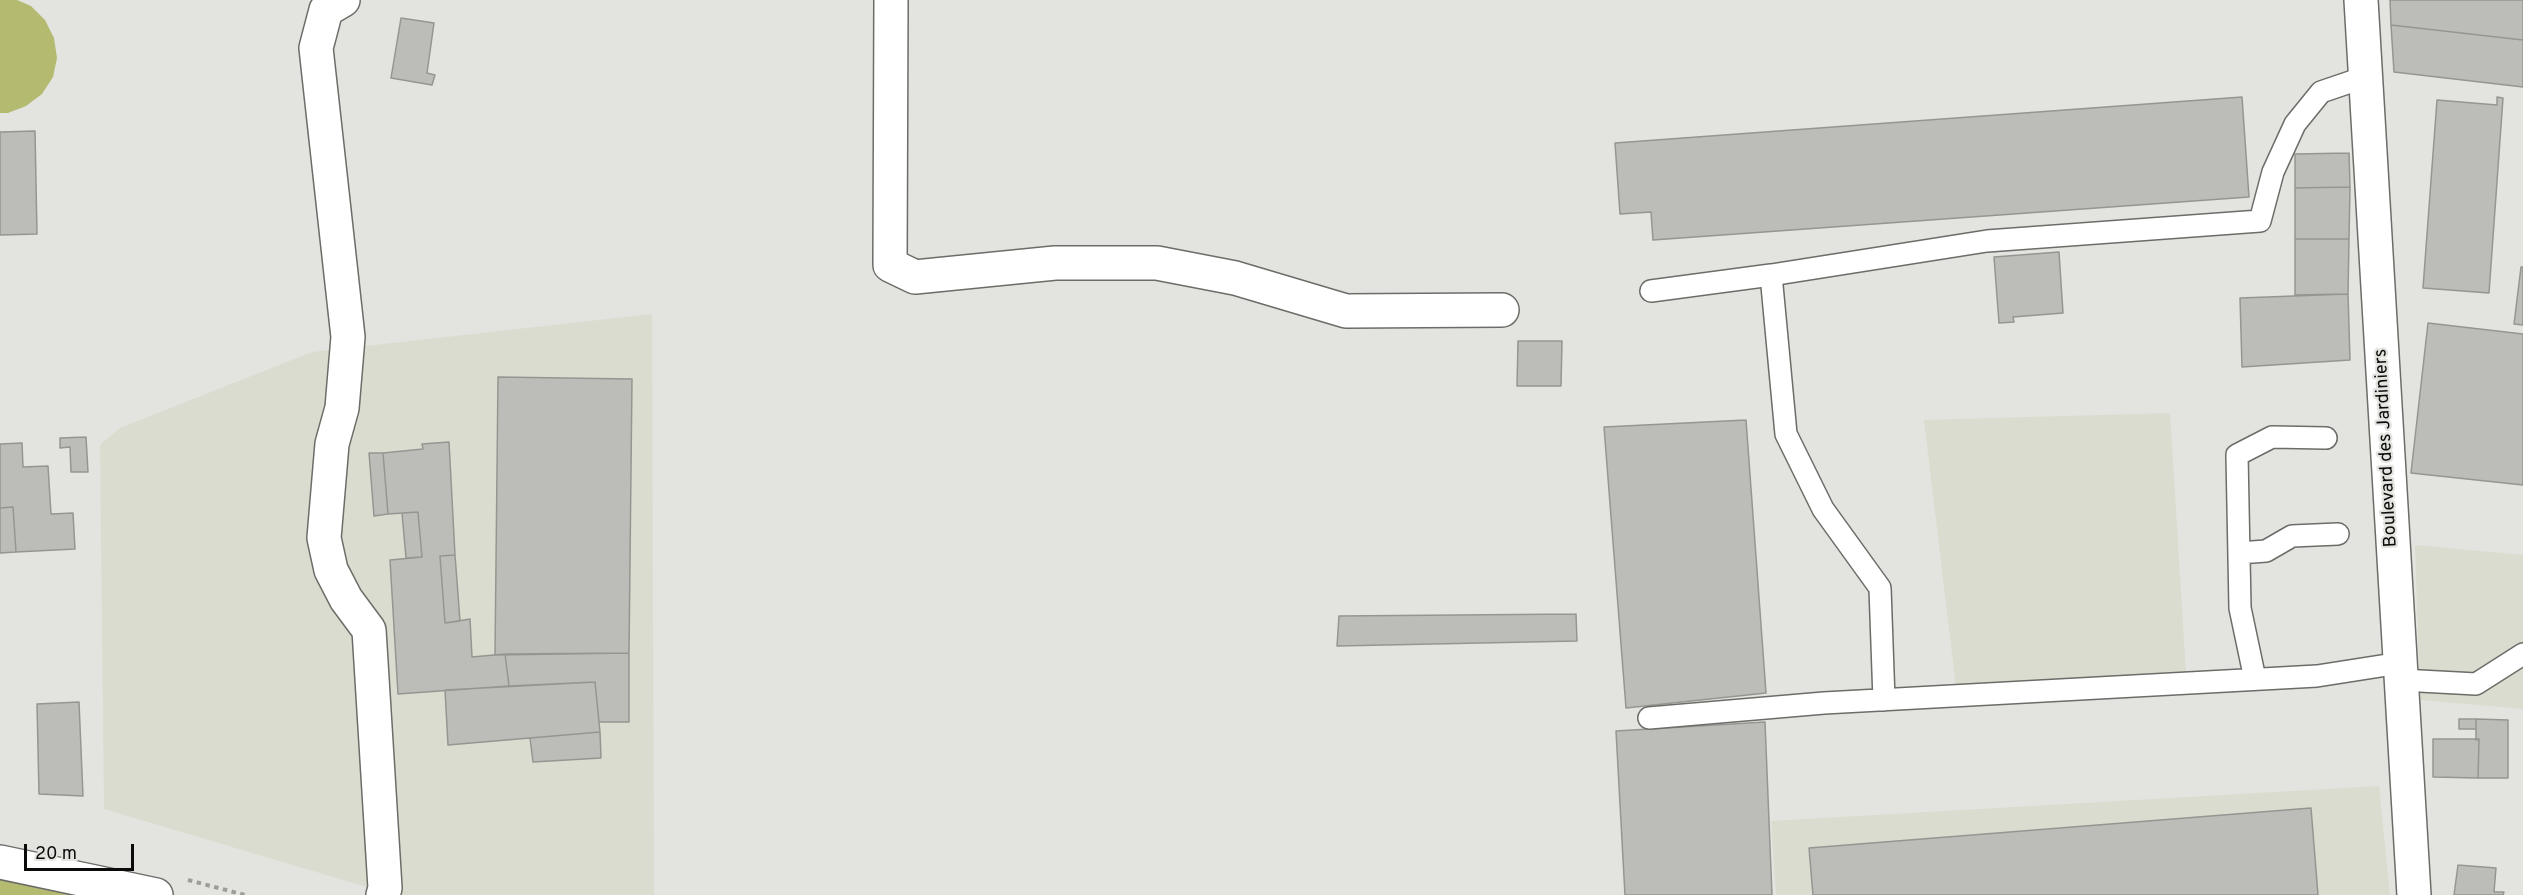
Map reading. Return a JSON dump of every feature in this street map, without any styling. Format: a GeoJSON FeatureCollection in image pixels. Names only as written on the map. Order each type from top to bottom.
{"type":"FeatureCollection","features":[{"type":"Feature","properties":{"kind":"street"},"geometry":{"type":"LineString","coordinates":[[343,0],[326,10],[316,48],[348,337],[342,408],[332,444],[324,538],[331,570],[346,599],[369,630],[384,876],[383,895]]}},
{"type":"Feature","properties":{"kind":"street"},"geometry":{"type":"LineString","coordinates":[[891,0],[890,265],[915,277],[1055,263],[1158,263],[1235,278],[1346,311],[1502,310]]}},
{"type":"Feature","properties":{"kind":"street","name":"Boulevard des Jardiniers"},"geometry":{"type":"LineString","coordinates":[[2361,0],[2414,895]]}},
{"type":"Feature","properties":{"kind":"street"},"geometry":{"type":"LineString","coordinates":[[0,862],[156,895]]}},
{"type":"Feature","properties":{"kind":"lane"},"geometry":{"type":"LineString","coordinates":[[1652,291],[1987,241],[2260,221],[2273,172],[2295,124],[2321,93],[2365,77]]}},
{"type":"Feature","properties":{"kind":"lane"},"geometry":{"type":"LineString","coordinates":[[1771,275],[1786,434],[1823,510],[1880,588],[1884,700]]}},
{"type":"Feature","properties":{"kind":"lane"},"geometry":{"type":"LineString","coordinates":[[2255,679],[2240,608],[2237,455],[2272,437],[2326,438]]}},
{"type":"Feature","properties":{"kind":"lane"},"geometry":{"type":"LineString","coordinates":[[2239,553],[2266,551],[2292,536],[2338,534]]}},
{"type":"Feature","properties":{"kind":"lane"},"geometry":{"type":"LineString","coordinates":[[1649,718],[1884,700],[2401,671],[2476,684],[2523,654]]}},
{"type":"Feature","properties":{"kind":"shaded area"},"geometry":{"type":"Polygon","coordinates":[[[652,314],[654,895],[394,895],[104,809],[100,445],[120,428],[312,352],[652,314]]]}},
{"type":"Feature","properties":{"kind":"shaded area"},"geometry":{"type":"Polygon","coordinates":[[[2170,413],[2186,673],[1956,687],[1924,420],[2170,413]]]}},
{"type":"Feature","properties":{"kind":"shaded area"},"geometry":{"type":"Polygon","coordinates":[[[2415,545],[2523,555],[2523,709],[2420,700],[2415,545]]]}},
{"type":"Feature","properties":{"kind":"shaded area"},"geometry":{"type":"Polygon","coordinates":[[[2379,786],[2390,895],[1776,895],[1771,821],[2379,786]]]}},
{"type":"Feature","properties":{"kind":"green space"},"geometry":{"type":"Polygon","coordinates":[[[0,0],[17,0],[31,6],[45,20],[54,38],[57,58],[53,77],[42,94],[26,106],[8,113],[0,113],[0,0]]]}},
{"type":"Feature","properties":{"kind":"green space"},"geometry":{"type":"Polygon","coordinates":[[[0,879],[80,895],[0,895],[0,879]]]}},
{"type":"Feature","properties":{"kind":"building"},"geometry":{"type":"Polygon","coordinates":[[[2390,0],[2523,0],[2523,40],[2391,25],[2390,0]]]}},
{"type":"Feature","properties":{"kind":"building"},"geometry":{"type":"Polygon","coordinates":[[[401,18],[434,23],[427,73],[435,75],[432,85],[391,78],[401,18]]]}},
{"type":"Feature","properties":{"kind":"building"},"geometry":{"type":"Polygon","coordinates":[[[2391,25],[2523,40],[2523,87],[2394,72],[2391,25]]]}},
{"type":"Feature","properties":{"kind":"building"},"geometry":{"type":"Polygon","coordinates":[[[2242,97],[2249,197],[1653,240],[1651,212],[1620,214],[1615,143],[2242,97]]]}},
{"type":"Feature","properties":{"kind":"building"},"geometry":{"type":"Polygon","coordinates":[[[2497,97],[2503,98],[2489,293],[2423,288],[2437,100],[2497,105],[2497,97]]]}},
{"type":"Feature","properties":{"kind":"building"},"geometry":{"type":"Polygon","coordinates":[[[35,131],[37,234],[0,235],[0,132],[35,131]]]}},
{"type":"Feature","properties":{"kind":"building"},"geometry":{"type":"Polygon","coordinates":[[[2349,153],[2350,187],[2295,188],[2295,154],[2349,153]]]}},
{"type":"Feature","properties":{"kind":"building"},"geometry":{"type":"Polygon","coordinates":[[[2350,187],[2349,239],[2295,239],[2295,188],[2350,187]]]}},
{"type":"Feature","properties":{"kind":"building"},"geometry":{"type":"Polygon","coordinates":[[[2295,239],[2349,239],[2348,294],[2295,295],[2295,239]]]}},
{"type":"Feature","properties":{"kind":"building"},"geometry":{"type":"Polygon","coordinates":[[[2059,252],[2063,313],[2013,317],[2014,322],[1999,323],[1994,257],[2059,252]]]}},
{"type":"Feature","properties":{"kind":"building"},"geometry":{"type":"Polygon","coordinates":[[[2521,267],[2523,267],[2523,325],[2514,324],[2521,267]]]}},
{"type":"Feature","properties":{"kind":"building"},"geometry":{"type":"Polygon","coordinates":[[[2348,294],[2350,360],[2242,367],[2240,298],[2348,294]]]}},
{"type":"Feature","properties":{"kind":"building"},"geometry":{"type":"Polygon","coordinates":[[[2428,323],[2523,334],[2523,485],[2411,473],[2428,323]]]}},
{"type":"Feature","properties":{"kind":"building"},"geometry":{"type":"Polygon","coordinates":[[[1518,341],[1562,341],[1561,386],[1517,386],[1518,341]]]}},
{"type":"Feature","properties":{"kind":"building"},"geometry":{"type":"Polygon","coordinates":[[[498,377],[632,379],[629,653],[495,655],[498,377]]]}},
{"type":"Feature","properties":{"kind":"building"},"geometry":{"type":"Polygon","coordinates":[[[1746,420],[1766,693],[1626,708],[1604,427],[1746,420]]]}},
{"type":"Feature","properties":{"kind":"building"},"geometry":{"type":"Polygon","coordinates":[[[86,437],[88,472],[71,472],[70,447],[60,448],[60,438],[86,437]]]}},
{"type":"Feature","properties":{"kind":"building"},"geometry":{"type":"Polygon","coordinates":[[[449,442],[455,555],[440,556],[445,623],[470,619],[472,657],[505,654],[509,686],[398,694],[390,560],[422,557],[418,512],[388,514],[383,453],[423,449],[422,444],[449,442]]]}},
{"type":"Feature","properties":{"kind":"building"},"geometry":{"type":"Polygon","coordinates":[[[22,443],[23,467],[48,466],[51,514],[73,513],[75,549],[16,552],[13,507],[0,508],[0,444],[22,443]]]}},
{"type":"Feature","properties":{"kind":"building"},"geometry":{"type":"Polygon","coordinates":[[[369,453],[383,453],[388,514],[374,516],[369,453]]]}},
{"type":"Feature","properties":{"kind":"building"},"geometry":{"type":"Polygon","coordinates":[[[13,507],[16,552],[0,553],[0,508],[13,507]]]}},
{"type":"Feature","properties":{"kind":"building"},"geometry":{"type":"Polygon","coordinates":[[[418,512],[422,557],[406,558],[402,513],[418,512]]]}},
{"type":"Feature","properties":{"kind":"building"},"geometry":{"type":"Polygon","coordinates":[[[455,555],[460,621],[445,623],[440,556],[455,555]]]}},
{"type":"Feature","properties":{"kind":"building"},"geometry":{"type":"Polygon","coordinates":[[[1576,614],[1577,641],[1337,646],[1339,616],[1576,614]]]}},
{"type":"Feature","properties":{"kind":"building"},"geometry":{"type":"Polygon","coordinates":[[[629,653],[629,722],[599,722],[595,682],[509,686],[505,654],[629,653]]]}},
{"type":"Feature","properties":{"kind":"building"},"geometry":{"type":"Polygon","coordinates":[[[595,682],[600,732],[448,745],[445,690],[595,682]]]}},
{"type":"Feature","properties":{"kind":"building"},"geometry":{"type":"Polygon","coordinates":[[[79,702],[83,796],[39,794],[37,704],[79,702]]]}},
{"type":"Feature","properties":{"kind":"building"},"geometry":{"type":"Polygon","coordinates":[[[2459,719],[2476,719],[2476,729],[2459,729],[2459,719]]]}},
{"type":"Feature","properties":{"kind":"building"},"geometry":{"type":"Polygon","coordinates":[[[2476,719],[2508,720],[2508,778],[2478,778],[2479,739],[2476,740],[2476,719]]]}},
{"type":"Feature","properties":{"kind":"building"},"geometry":{"type":"Polygon","coordinates":[[[1765,722],[1772,895],[1625,895],[1616,731],[1765,722]]]}},
{"type":"Feature","properties":{"kind":"building"},"geometry":{"type":"Polygon","coordinates":[[[600,732],[601,758],[533,762],[530,738],[600,732]]]}},
{"type":"Feature","properties":{"kind":"building"},"geometry":{"type":"Polygon","coordinates":[[[2433,739],[2479,739],[2478,778],[2433,777],[2433,739]]]}},
{"type":"Feature","properties":{"kind":"building"},"geometry":{"type":"Polygon","coordinates":[[[2311,808],[2318,895],[1813,895],[1809,848],[2311,808]]]}},
{"type":"Feature","properties":{"kind":"building"},"geometry":{"type":"Polygon","coordinates":[[[2458,865],[2496,868],[2494,892],[2504,892],[2503,895],[2454,895],[2458,865]]]}}]}
